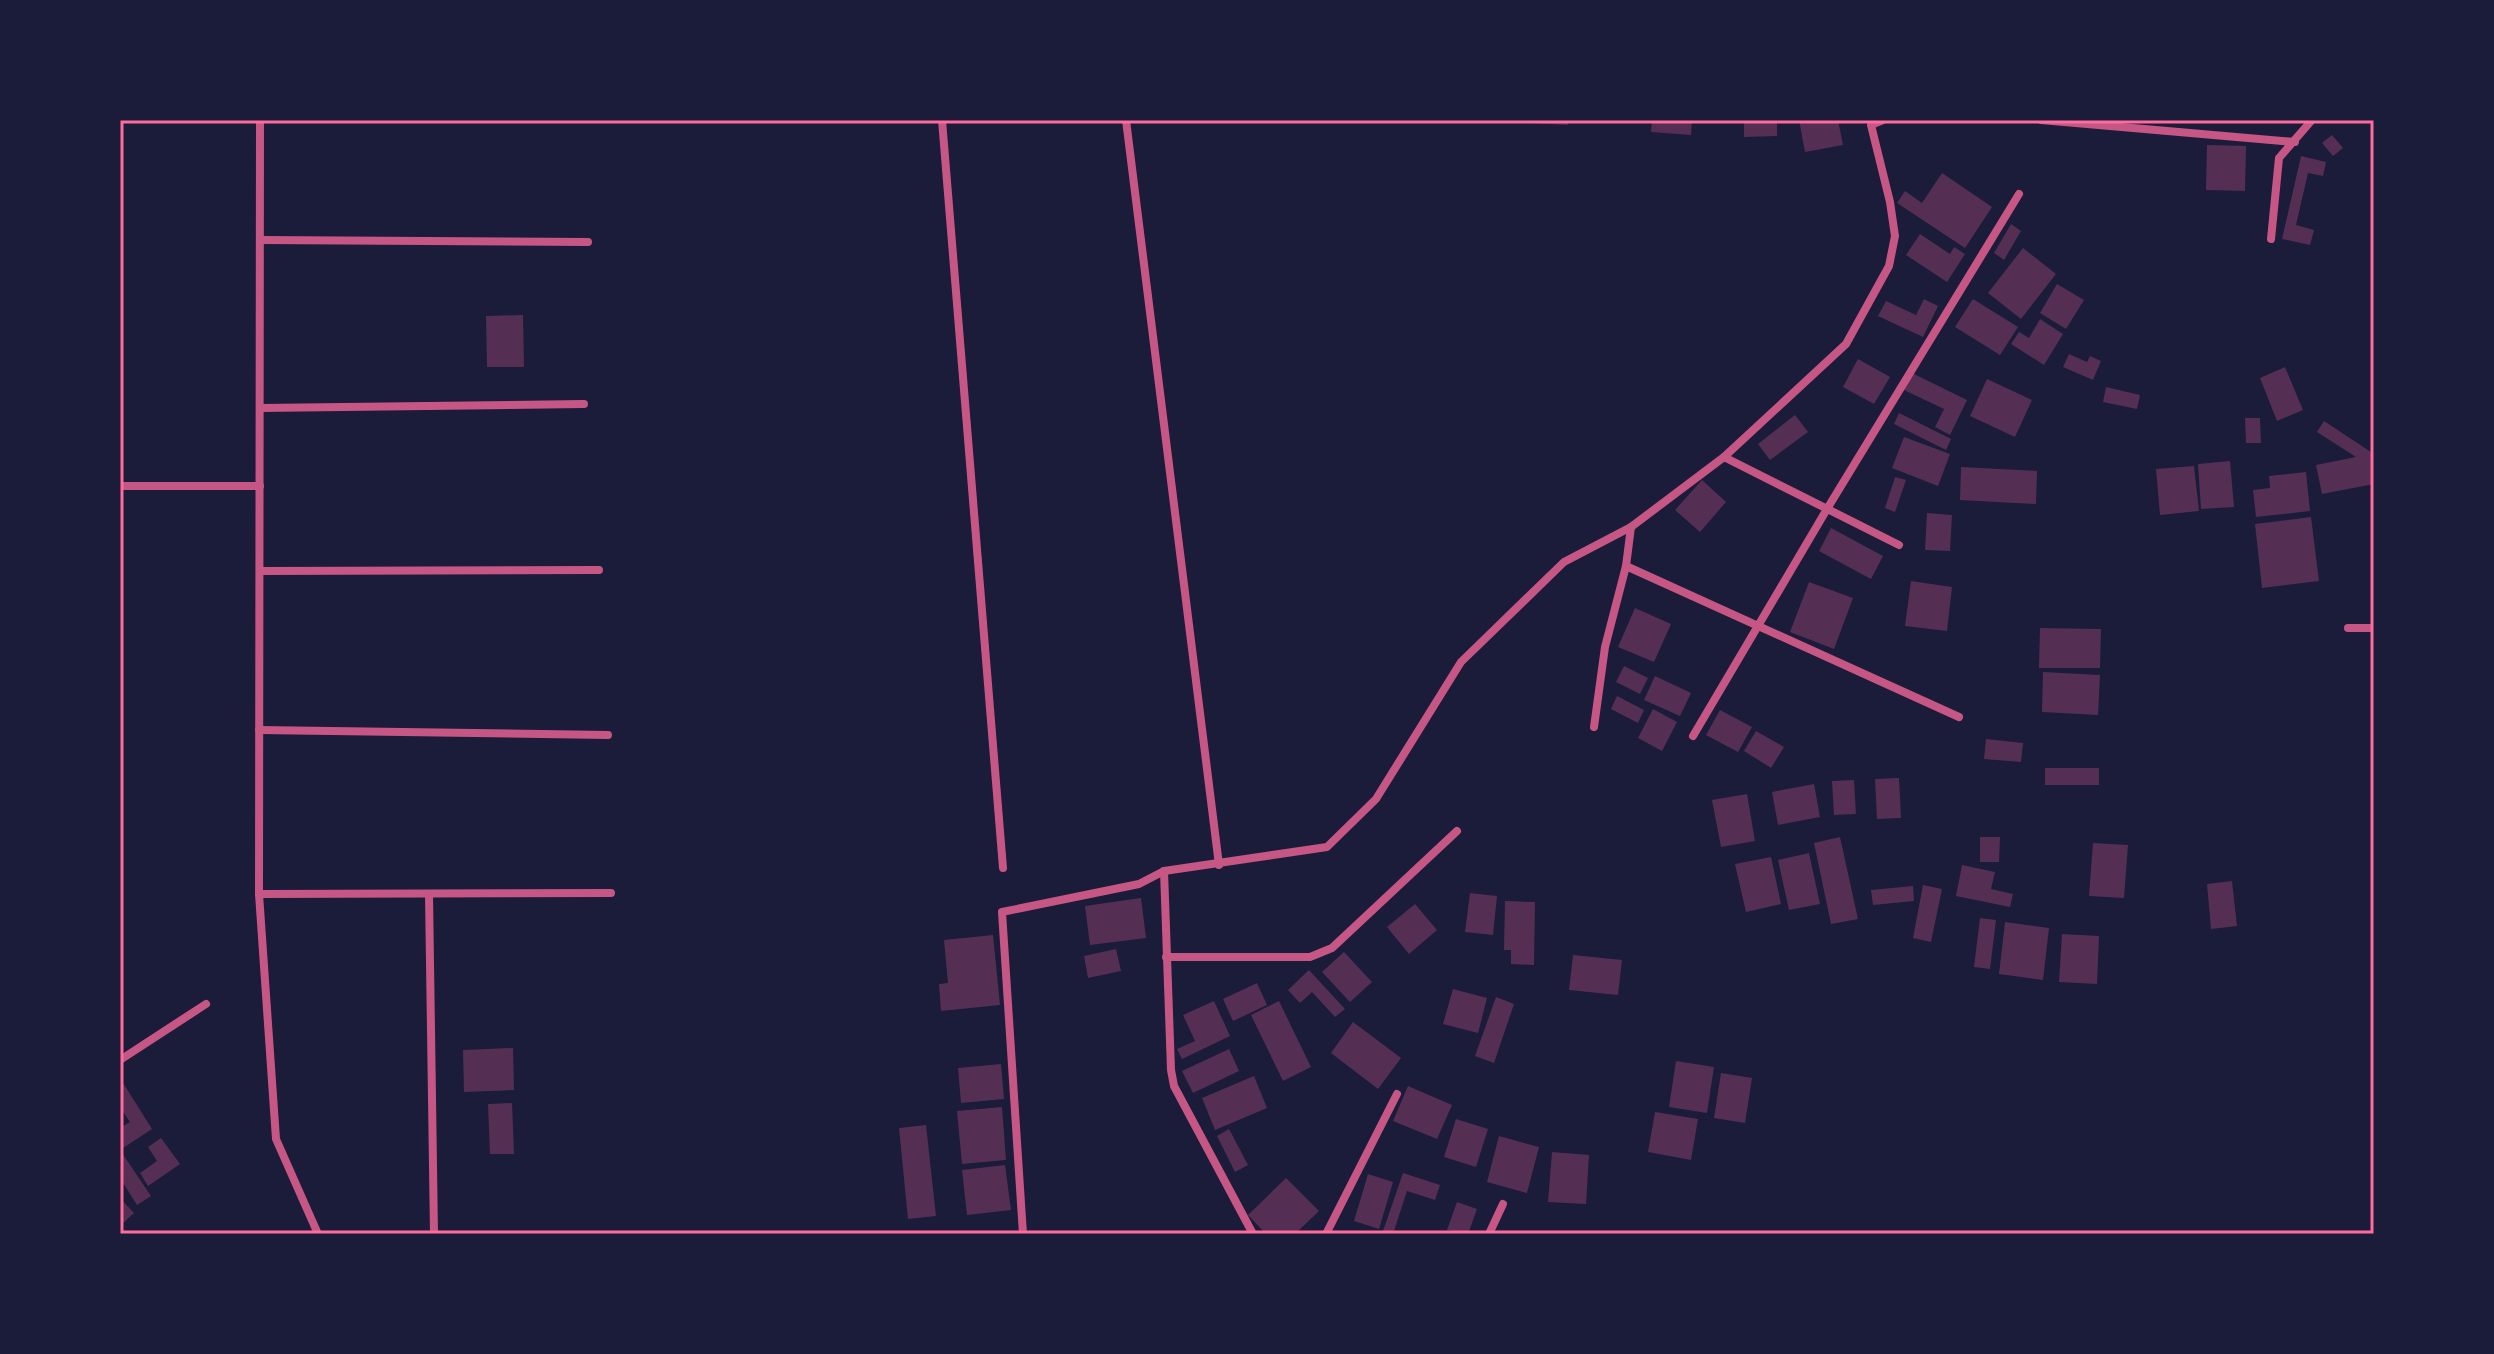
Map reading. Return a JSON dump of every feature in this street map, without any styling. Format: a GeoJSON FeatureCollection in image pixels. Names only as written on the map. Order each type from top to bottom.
{"type":"FeatureCollection","features":[{"type":"Feature","properties":{"kind":"street"},"geometry":{"type":"LineString","coordinates":[[260,120],[259,894],[276,1139],[318,1234]]}},
{"type":"Feature","properties":{"kind":"street"},"geometry":{"type":"LineString","coordinates":[[942,120],[1003,868]]}},
{"type":"Feature","properties":{"kind":"street"},"geometry":{"type":"LineString","coordinates":[[1126,120],[1219,865]]}},
{"type":"Feature","properties":{"kind":"street"},"geometry":{"type":"LineString","coordinates":[[1023,1234],[1002,912],[1139,884],[1164,871],[1327,847],[1376,799],[1461,662],[1564,562],[1631,527],[1724,457],[1846,344],[1889,266],[1895,236],[1890,202],[1870,123],[1883,120]]}},
{"type":"Feature","properties":{"kind":"street"},"geometry":{"type":"LineString","coordinates":[[2041,120],[2295,142]]}},
{"type":"Feature","properties":{"kind":"street"},"geometry":{"type":"LineString","coordinates":[[2271,239],[2279,158],[2312,120]]}},
{"type":"Feature","properties":{"kind":"street"},"geometry":{"type":"LineString","coordinates":[[1693,736],[2019,194]]}},
{"type":"Feature","properties":{"kind":"street"},"geometry":{"type":"LineString","coordinates":[[260,240],[588,242]]}},
{"type":"Feature","properties":{"kind":"street"},"geometry":{"type":"LineString","coordinates":[[260,408],[584,404]]}},
{"type":"Feature","properties":{"kind":"street"},"geometry":{"type":"LineString","coordinates":[[1724,457],[1899,545]]}},
{"type":"Feature","properties":{"kind":"street"},"geometry":{"type":"LineString","coordinates":[[120,486],[260,486]]}},
{"type":"Feature","properties":{"kind":"street"},"geometry":{"type":"LineString","coordinates":[[1594,727],[1605,647],[1626,566],[1631,527]]}},
{"type":"Feature","properties":{"kind":"street"},"geometry":{"type":"LineString","coordinates":[[1626,566],[1959,717]]}},
{"type":"Feature","properties":{"kind":"street"},"geometry":{"type":"LineString","coordinates":[[260,571],[599,570]]}},
{"type":"Feature","properties":{"kind":"street"},"geometry":{"type":"LineString","coordinates":[[2348,628],[2374,628]]}},
{"type":"Feature","properties":{"kind":"street"},"geometry":{"type":"LineString","coordinates":[[259,730],[608,735]]}},
{"type":"Feature","properties":{"kind":"street"},"geometry":{"type":"LineString","coordinates":[[1166,957],[1310,957],[1332,948],[1457,831]]}},
{"type":"Feature","properties":{"kind":"street"},"geometry":{"type":"LineString","coordinates":[[1164,871],[1174,1086],[1253,1234]]}},
{"type":"Feature","properties":{"kind":"street"},"geometry":{"type":"LineString","coordinates":[[259,894],[611,893]]}},
{"type":"Feature","properties":{"kind":"street"},"geometry":{"type":"LineString","coordinates":[[429,894],[434,1234]]}},
{"type":"Feature","properties":{"kind":"street"},"geometry":{"type":"LineString","coordinates":[[120,1060],[206,1004]]}},
{"type":"Feature","properties":{"kind":"street"},"geometry":{"type":"LineString","coordinates":[[1326,1234],[1397,1094]]}},
{"type":"Feature","properties":{"kind":"street"},"geometry":{"type":"LineString","coordinates":[[1489,1234],[1503,1204]]}},
{"type":"Feature","properties":{"kind":"building"},"geometry":{"type":"Polygon","coordinates":[[[1530,120],[1569,120],[1568,125],[1530,123],[1530,120]]]}},
{"type":"Feature","properties":{"kind":"building"},"geometry":{"type":"Polygon","coordinates":[[[1652,120],[1692,120],[1691,135],[1651,132],[1652,120]]]}},
{"type":"Feature","properties":{"kind":"building"},"geometry":{"type":"Polygon","coordinates":[[[1744,120],[1777,120],[1777,136],[1744,137],[1744,120]]]}},
{"type":"Feature","properties":{"kind":"building"},"geometry":{"type":"Polygon","coordinates":[[[1799,120],[1838,120],[1843,145],[1805,152],[1799,120]]]}},
{"type":"Feature","properties":{"kind":"building"},"geometry":{"type":"Polygon","coordinates":[[[2332,135],[2343,148],[2333,156],[2322,143],[2332,135]]]}},
{"type":"Feature","properties":{"kind":"building"},"geometry":{"type":"Polygon","coordinates":[[[2207,145],[2246,146],[2245,191],[2206,190],[2207,145]]]}},
{"type":"Feature","properties":{"kind":"building"},"geometry":{"type":"Polygon","coordinates":[[[2301,156],[2326,162],[2323,176],[2308,173],[2296,225],[2314,230],[2310,245],[2282,239],[2301,156]]]}},
{"type":"Feature","properties":{"kind":"building"},"geometry":{"type":"Polygon","coordinates":[[[1942,173],[1992,207],[1965,248],[1897,203],[1905,191],[1922,203],[1942,173]]]}},
{"type":"Feature","properties":{"kind":"building"},"geometry":{"type":"Polygon","coordinates":[[[2011,224],[2021,231],[2004,260],[1994,253],[2011,224]]]}},
{"type":"Feature","properties":{"kind":"building"},"geometry":{"type":"Polygon","coordinates":[[[1920,234],[1950,254],[1954,247],[1965,254],[1947,282],[1906,255],[1920,234]]]}},
{"type":"Feature","properties":{"kind":"building"},"geometry":{"type":"Polygon","coordinates":[[[2023,248],[2056,274],[2021,319],[1988,293],[2023,248]]]}},
{"type":"Feature","properties":{"kind":"building"},"geometry":{"type":"Polygon","coordinates":[[[2057,284],[2084,300],[2066,329],[2040,313],[2057,284]]]}},
{"type":"Feature","properties":{"kind":"building"},"geometry":{"type":"Polygon","coordinates":[[[1924,299],[1938,306],[1923,337],[1878,316],[1886,301],[1916,315],[1924,299]]]}},
{"type":"Feature","properties":{"kind":"building"},"geometry":{"type":"Polygon","coordinates":[[[1973,299],[2018,327],[2000,355],[1955,327],[1973,299]]]}},
{"type":"Feature","properties":{"kind":"building"},"geometry":{"type":"Polygon","coordinates":[[[523,315],[524,367],[487,367],[486,316],[523,315]]]}},
{"type":"Feature","properties":{"kind":"building"},"geometry":{"type":"Polygon","coordinates":[[[2040,319],[2063,334],[2044,365],[2011,344],[2019,332],[2029,338],[2040,319]]]}},
{"type":"Feature","properties":{"kind":"building"},"geometry":{"type":"Polygon","coordinates":[[[2069,354],[2087,362],[2090,356],[2101,361],[2093,380],[2063,367],[2069,354]]]}},
{"type":"Feature","properties":{"kind":"building"},"geometry":{"type":"Polygon","coordinates":[[[1858,359],[1890,377],[1874,404],[1843,387],[1858,359]]]}},
{"type":"Feature","properties":{"kind":"building"},"geometry":{"type":"Polygon","coordinates":[[[2285,367],[2303,410],[2277,421],[2260,378],[2285,367]]]}},
{"type":"Feature","properties":{"kind":"building"},"geometry":{"type":"Polygon","coordinates":[[[1912,373],[1967,400],[1950,435],[1935,427],[1944,409],[1904,390],[1912,373]]]}},
{"type":"Feature","properties":{"kind":"building"},"geometry":{"type":"Polygon","coordinates":[[[1987,379],[2032,400],[2015,437],[1970,416],[1987,379]]]}},
{"type":"Feature","properties":{"kind":"building"},"geometry":{"type":"Polygon","coordinates":[[[2106,387],[2140,395],[2137,409],[2103,402],[2106,387]]]}},
{"type":"Feature","properties":{"kind":"building"},"geometry":{"type":"Polygon","coordinates":[[[1899,413],[1951,439],[1946,450],[1894,424],[1899,413]]]}},
{"type":"Feature","properties":{"kind":"building"},"geometry":{"type":"Polygon","coordinates":[[[1795,415],[1808,432],[1770,460],[1758,444],[1795,415]]]}},
{"type":"Feature","properties":{"kind":"building"},"geometry":{"type":"Polygon","coordinates":[[[2245,418],[2260,418],[2261,443],[2246,443],[2245,418]]]}},
{"type":"Feature","properties":{"kind":"building"},"geometry":{"type":"Polygon","coordinates":[[[2324,421],[2374,454],[2374,484],[2322,494],[2316,465],[2356,457],[2317,432],[2324,421]]]}},
{"type":"Feature","properties":{"kind":"building"},"geometry":{"type":"Polygon","coordinates":[[[1904,437],[1950,454],[1938,486],[1892,468],[1904,437]]]}},
{"type":"Feature","properties":{"kind":"building"},"geometry":{"type":"Polygon","coordinates":[[[2230,461],[2234,507],[2201,509],[2198,464],[2230,461]]]}},
{"type":"Feature","properties":{"kind":"building"},"geometry":{"type":"Polygon","coordinates":[[[2194,466],[2199,511],[2160,515],[2156,469],[2194,466]]]}},
{"type":"Feature","properties":{"kind":"building"},"geometry":{"type":"Polygon","coordinates":[[[1961,467],[2037,471],[2036,504],[1960,500],[1961,467]]]}},
{"type":"Feature","properties":{"kind":"building"},"geometry":{"type":"Polygon","coordinates":[[[2306,472],[2310,511],[2256,517],[2253,490],[2270,488],[2269,476],[2306,472]]]}},
{"type":"Feature","properties":{"kind":"building"},"geometry":{"type":"Polygon","coordinates":[[[1895,477],[1906,480],[1895,512],[1885,508],[1895,477]]]}},
{"type":"Feature","properties":{"kind":"building"},"geometry":{"type":"Polygon","coordinates":[[[1702,480],[1726,502],[1700,532],[1675,510],[1702,480]]]}},
{"type":"Feature","properties":{"kind":"building"},"geometry":{"type":"Polygon","coordinates":[[[1927,513],[1952,515],[1950,551],[1925,550],[1927,513]]]}},
{"type":"Feature","properties":{"kind":"building"},"geometry":{"type":"Polygon","coordinates":[[[2311,517],[2319,581],[2262,588],[2255,524],[2311,517]]]}},
{"type":"Feature","properties":{"kind":"building"},"geometry":{"type":"Polygon","coordinates":[[[1831,528],[1883,556],[1871,579],[1819,551],[1831,528]]]}},
{"type":"Feature","properties":{"kind":"building"},"geometry":{"type":"Polygon","coordinates":[[[1911,581],[1952,587],[1947,631],[1905,626],[1911,581]]]}},
{"type":"Feature","properties":{"kind":"building"},"geometry":{"type":"Polygon","coordinates":[[[1809,582],[1853,598],[1834,649],[1790,632],[1809,582]]]}},
{"type":"Feature","properties":{"kind":"building"},"geometry":{"type":"Polygon","coordinates":[[[1635,608],[1671,624],[1654,662],[1618,647],[1635,608]]]}},
{"type":"Feature","properties":{"kind":"building"},"geometry":{"type":"Polygon","coordinates":[[[2040,628],[2101,629],[2100,668],[2039,668],[2040,628]]]}},
{"type":"Feature","properties":{"kind":"building"},"geometry":{"type":"Polygon","coordinates":[[[1624,666],[1648,678],[1640,694],[1616,682],[1624,666]]]}},
{"type":"Feature","properties":{"kind":"building"},"geometry":{"type":"Polygon","coordinates":[[[2043,672],[2100,675],[2098,715],[2042,712],[2043,672]]]}},
{"type":"Feature","properties":{"kind":"building"},"geometry":{"type":"Polygon","coordinates":[[[1655,676],[1691,693],[1680,716],[1644,700],[1655,676]]]}},
{"type":"Feature","properties":{"kind":"building"},"geometry":{"type":"Polygon","coordinates":[[[1617,696],[1644,710],[1638,723],[1611,709],[1617,696]]]}},
{"type":"Feature","properties":{"kind":"building"},"geometry":{"type":"Polygon","coordinates":[[[1653,709],[1677,722],[1662,751],[1638,738],[1653,709]]]}},
{"type":"Feature","properties":{"kind":"building"},"geometry":{"type":"Polygon","coordinates":[[[1720,710],[1752,727],[1738,752],[1706,735],[1720,710]]]}},
{"type":"Feature","properties":{"kind":"building"},"geometry":{"type":"Polygon","coordinates":[[[1756,731],[1784,747],[1771,768],[1744,751],[1756,731]]]}},
{"type":"Feature","properties":{"kind":"building"},"geometry":{"type":"Polygon","coordinates":[[[1986,739],[2023,743],[2021,762],[1984,759],[1986,739]]]}},
{"type":"Feature","properties":{"kind":"building"},"geometry":{"type":"Polygon","coordinates":[[[2045,768],[2099,768],[2099,785],[2045,785],[2045,768]]]}},
{"type":"Feature","properties":{"kind":"building"},"geometry":{"type":"Polygon","coordinates":[[[1899,778],[1901,818],[1877,819],[1875,779],[1899,778]]]}},
{"type":"Feature","properties":{"kind":"building"},"geometry":{"type":"Polygon","coordinates":[[[1854,780],[1856,814],[1834,815],[1832,781],[1854,780]]]}},
{"type":"Feature","properties":{"kind":"building"},"geometry":{"type":"Polygon","coordinates":[[[1814,784],[1820,817],[1778,825],[1772,792],[1814,784]]]}},
{"type":"Feature","properties":{"kind":"building"},"geometry":{"type":"Polygon","coordinates":[[[1747,794],[1755,841],[1721,847],[1712,800],[1747,794]]]}},
{"type":"Feature","properties":{"kind":"building"},"geometry":{"type":"Polygon","coordinates":[[[1840,837],[1858,919],[1831,924],[1814,843],[1840,837]]]}},
{"type":"Feature","properties":{"kind":"building"},"geometry":{"type":"Polygon","coordinates":[[[1980,837],[2000,837],[1999,862],[1980,862],[1980,837]]]}},
{"type":"Feature","properties":{"kind":"building"},"geometry":{"type":"Polygon","coordinates":[[[2093,843],[2128,845],[2124,898],[2089,896],[2093,843]]]}},
{"type":"Feature","properties":{"kind":"building"},"geometry":{"type":"Polygon","coordinates":[[[1809,853],[1820,904],[1789,910],[1778,860],[1809,853]]]}},
{"type":"Feature","properties":{"kind":"building"},"geometry":{"type":"Polygon","coordinates":[[[1771,857],[1781,904],[1746,912],[1735,864],[1771,857]]]}},
{"type":"Feature","properties":{"kind":"building"},"geometry":{"type":"Polygon","coordinates":[[[1962,865],[1995,872],[1991,889],[2013,894],[2010,907],[1956,896],[1962,865]]]}},
{"type":"Feature","properties":{"kind":"building"},"geometry":{"type":"Polygon","coordinates":[[[2232,881],[2237,926],[2211,929],[2207,884],[2232,881]]]}},
{"type":"Feature","properties":{"kind":"building"},"geometry":{"type":"Polygon","coordinates":[[[1923,885],[1942,889],[1931,942],[1913,938],[1923,885]]]}},
{"type":"Feature","properties":{"kind":"building"},"geometry":{"type":"Polygon","coordinates":[[[1913,886],[1914,901],[1873,905],[1871,890],[1913,886]]]}},
{"type":"Feature","properties":{"kind":"building"},"geometry":{"type":"Polygon","coordinates":[[[1470,893],[1497,896],[1493,935],[1465,932],[1470,893]]]}},
{"type":"Feature","properties":{"kind":"building"},"geometry":{"type":"Polygon","coordinates":[[[1141,898],[1146,938],[1090,945],[1085,906],[1141,898]]]}},
{"type":"Feature","properties":{"kind":"building"},"geometry":{"type":"Polygon","coordinates":[[[1505,901],[1535,902],[1534,965],[1511,964],[1511,950],[1504,950],[1505,901]]]}},
{"type":"Feature","properties":{"kind":"building"},"geometry":{"type":"Polygon","coordinates":[[[1415,904],[1437,930],[1409,954],[1387,927],[1415,904]]]}},
{"type":"Feature","properties":{"kind":"building"},"geometry":{"type":"Polygon","coordinates":[[[1980,918],[1996,920],[1990,969],[1974,967],[1980,918]]]}},
{"type":"Feature","properties":{"kind":"building"},"geometry":{"type":"Polygon","coordinates":[[[2005,922],[2049,928],[2043,980],[1999,974],[2005,922]]]}},
{"type":"Feature","properties":{"kind":"building"},"geometry":{"type":"Polygon","coordinates":[[[2062,934],[2099,936],[2097,984],[2059,982],[2062,934]]]}},
{"type":"Feature","properties":{"kind":"building"},"geometry":{"type":"Polygon","coordinates":[[[993,935],[1000,1005],[941,1011],[939,984],[948,983],[944,940],[993,935]]]}},
{"type":"Feature","properties":{"kind":"building"},"geometry":{"type":"Polygon","coordinates":[[[1116,949],[1121,971],[1088,978],[1084,956],[1116,949]]]}},
{"type":"Feature","properties":{"kind":"building"},"geometry":{"type":"Polygon","coordinates":[[[1344,952],[1372,982],[1350,1002],[1322,972],[1344,952]]]}},
{"type":"Feature","properties":{"kind":"building"},"geometry":{"type":"Polygon","coordinates":[[[1573,955],[1622,960],[1618,995],[1569,990],[1573,955]]]}},
{"type":"Feature","properties":{"kind":"building"},"geometry":{"type":"Polygon","coordinates":[[[1309,970],[1345,1009],[1335,1017],[1312,992],[1300,1003],[1288,990],[1309,970]]]}},
{"type":"Feature","properties":{"kind":"building"},"geometry":{"type":"Polygon","coordinates":[[[1257,983],[1267,1005],[1233,1021],[1223,999],[1257,983]]]}},
{"type":"Feature","properties":{"kind":"building"},"geometry":{"type":"Polygon","coordinates":[[[1453,989],[1487,998],[1478,1033],[1443,1024],[1453,989]]]}},
{"type":"Feature","properties":{"kind":"building"},"geometry":{"type":"Polygon","coordinates":[[[1496,997],[1514,1004],[1494,1063],[1475,1056],[1496,997]]]}},
{"type":"Feature","properties":{"kind":"building"},"geometry":{"type":"Polygon","coordinates":[[[1214,1001],[1230,1036],[1182,1059],[1177,1049],[1195,1041],[1183,1015],[1214,1001]]]}},
{"type":"Feature","properties":{"kind":"building"},"geometry":{"type":"Polygon","coordinates":[[[1279,1001],[1311,1067],[1283,1081],[1251,1015],[1279,1001]]]}},
{"type":"Feature","properties":{"kind":"building"},"geometry":{"type":"Polygon","coordinates":[[[1353,1022],[1401,1058],[1378,1089],[1331,1053],[1353,1022]]]}},
{"type":"Feature","properties":{"kind":"building"},"geometry":{"type":"Polygon","coordinates":[[[513,1048],[514,1090],[464,1092],[463,1050],[513,1048]]]}},
{"type":"Feature","properties":{"kind":"building"},"geometry":{"type":"Polygon","coordinates":[[[1229,1049],[1239,1071],[1193,1093],[1182,1071],[1229,1049]]]}},
{"type":"Feature","properties":{"kind":"building"},"geometry":{"type":"Polygon","coordinates":[[[1676,1061],[1714,1067],[1707,1113],[1669,1107],[1676,1061]]]}},
{"type":"Feature","properties":{"kind":"building"},"geometry":{"type":"Polygon","coordinates":[[[1001,1064],[1004,1099],[961,1103],[958,1068],[1001,1064]]]}},
{"type":"Feature","properties":{"kind":"building"},"geometry":{"type":"Polygon","coordinates":[[[1721,1073],[1752,1078],[1745,1123],[1714,1118],[1721,1073]]]}},
{"type":"Feature","properties":{"kind":"building"},"geometry":{"type":"Polygon","coordinates":[[[1254,1076],[1267,1108],[1215,1130],[1202,1098],[1254,1076]]]}},
{"type":"Feature","properties":{"kind":"building"},"geometry":{"type":"Polygon","coordinates":[[[120,1078],[152,1129],[120,1150],[120,1128],[130,1122],[120,1107],[120,1078]]]}},
{"type":"Feature","properties":{"kind":"building"},"geometry":{"type":"Polygon","coordinates":[[[1408,1086],[1452,1105],[1437,1139],[1393,1121],[1408,1086]]]}},
{"type":"Feature","properties":{"kind":"building"},"geometry":{"type":"Polygon","coordinates":[[[512,1103],[514,1154],[490,1154],[488,1104],[512,1103]]]}},
{"type":"Feature","properties":{"kind":"building"},"geometry":{"type":"Polygon","coordinates":[[[1002,1107],[1006,1160],[962,1164],[957,1111],[1002,1107]]]}},
{"type":"Feature","properties":{"kind":"building"},"geometry":{"type":"Polygon","coordinates":[[[1655,1112],[1698,1119],[1691,1160],[1648,1152],[1655,1112]]]}},
{"type":"Feature","properties":{"kind":"building"},"geometry":{"type":"Polygon","coordinates":[[[1456,1119],[1488,1129],[1476,1167],[1444,1157],[1456,1119]]]}},
{"type":"Feature","properties":{"kind":"building"},"geometry":{"type":"Polygon","coordinates":[[[926,1125],[936,1216],[908,1219],[899,1128],[926,1125]]]}},
{"type":"Feature","properties":{"kind":"building"},"geometry":{"type":"Polygon","coordinates":[[[1229,1129],[1248,1165],[1235,1172],[1217,1136],[1229,1129]]]}},
{"type":"Feature","properties":{"kind":"building"},"geometry":{"type":"Polygon","coordinates":[[[1499,1136],[1539,1147],[1527,1193],[1487,1182],[1499,1136]]]}},
{"type":"Feature","properties":{"kind":"building"},"geometry":{"type":"Polygon","coordinates":[[[161,1138],[180,1164],[148,1186],[140,1173],[157,1161],[148,1147],[161,1138]]]}},
{"type":"Feature","properties":{"kind":"building"},"geometry":{"type":"Polygon","coordinates":[[[120,1150],[151,1196],[137,1205],[120,1178],[120,1150]]]}},
{"type":"Feature","properties":{"kind":"building"},"geometry":{"type":"Polygon","coordinates":[[[1552,1152],[1589,1155],[1586,1204],[1548,1202],[1552,1152]]]}},
{"type":"Feature","properties":{"kind":"building"},"geometry":{"type":"Polygon","coordinates":[[[1005,1165],[1011,1210],[967,1215],[962,1170],[1005,1165]]]}},
{"type":"Feature","properties":{"kind":"building"},"geometry":{"type":"Polygon","coordinates":[[[1403,1173],[1440,1185],[1435,1200],[1407,1191],[1393,1234],[1382,1234],[1403,1173]]]}},
{"type":"Feature","properties":{"kind":"building"},"geometry":{"type":"Polygon","coordinates":[[[1368,1174],[1393,1182],[1379,1229],[1354,1221],[1368,1174]]]}},
{"type":"Feature","properties":{"kind":"building"},"geometry":{"type":"Polygon","coordinates":[[[1286,1178],[1319,1211],[1295,1234],[1266,1234],[1248,1215],[1286,1178]]]}},
{"type":"Feature","properties":{"kind":"building"},"geometry":{"type":"Polygon","coordinates":[[[120,1198],[134,1213],[120,1226],[120,1198]]]}},
{"type":"Feature","properties":{"kind":"building"},"geometry":{"type":"Polygon","coordinates":[[[1457,1202],[1477,1209],[1468,1234],[1447,1230],[1457,1202]]]}}]}
